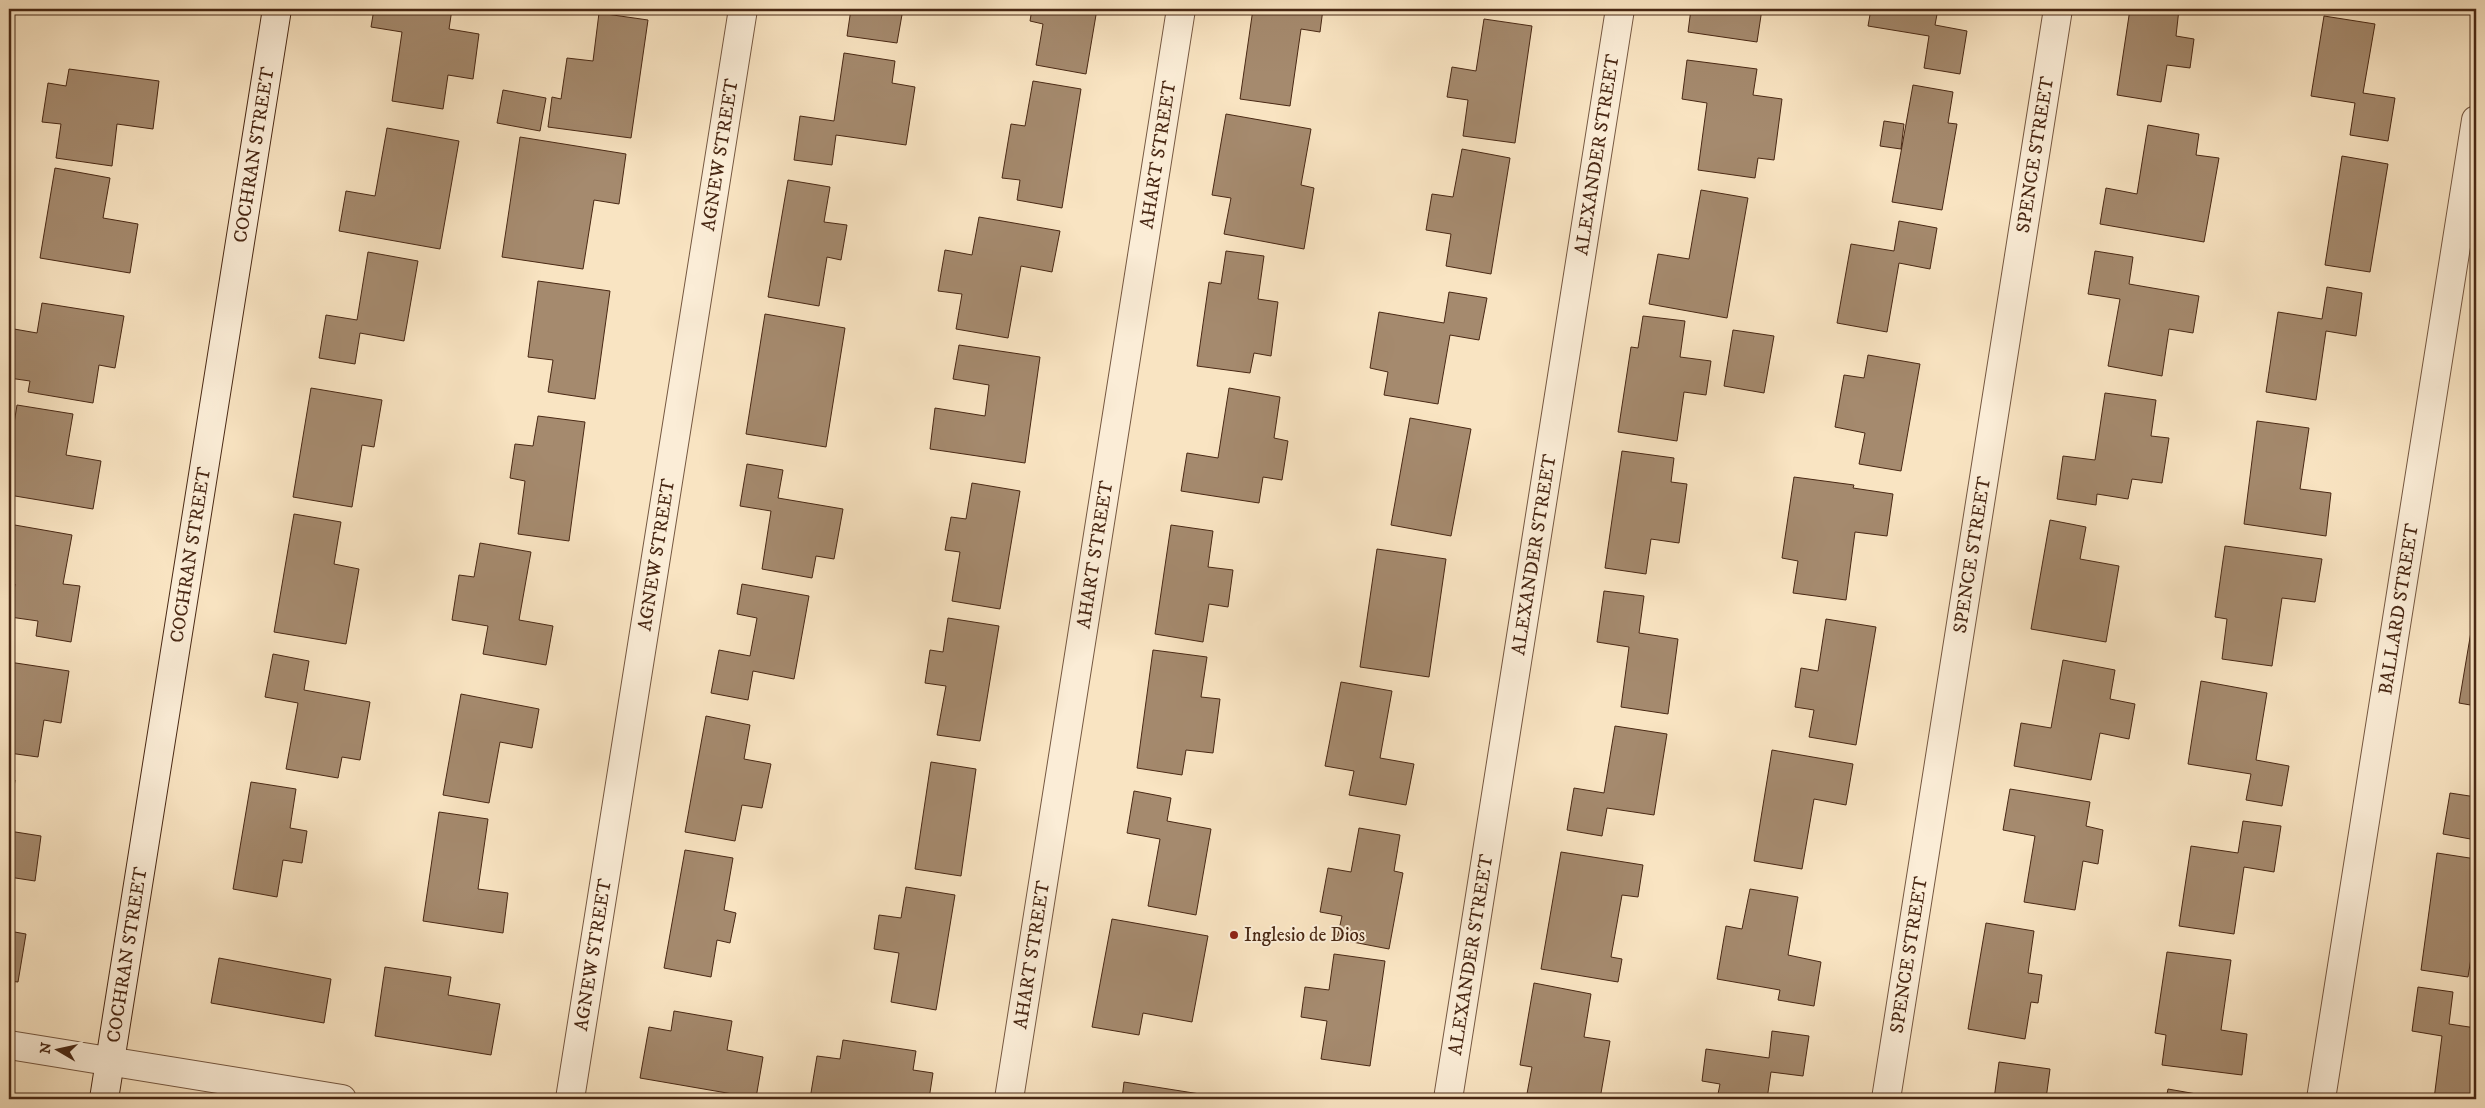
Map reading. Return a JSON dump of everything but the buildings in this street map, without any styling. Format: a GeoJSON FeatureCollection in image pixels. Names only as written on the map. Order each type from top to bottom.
{"type":"FeatureCollection","features":[{"type":"Feature","properties":{"kind":"street","name":"COCHRAN STREET"},"geometry":{"type":"LineString","coordinates":[[104,1099],[277,9]]}},
{"type":"Feature","properties":{"kind":"street","name":"AGNEW STREET"},"geometry":{"type":"LineString","coordinates":[[570,1099],[743,9]]}},
{"type":"Feature","properties":{"kind":"street","name":"AHART STREET"},"geometry":{"type":"LineString","coordinates":[[1009,1099],[1181,9]]}},
{"type":"Feature","properties":{"kind":"street","name":"ALEXANDER STREET"},"geometry":{"type":"LineString","coordinates":[[1448,1099],[1620,9]]}},
{"type":"Feature","properties":{"kind":"street","name":"SPENCE STREET"},"geometry":{"type":"LineString","coordinates":[[1886,1099],[2058,9]]}},
{"type":"Feature","properties":{"kind":"street","name":"BALLARD STREET"},"geometry":{"type":"LineString","coordinates":[[2321,1099],[2476,120]]}},
{"type":"Feature","properties":{"kind":"street"},"geometry":{"type":"LineString","coordinates":[[9,1045],[342,1099]]}},
{"type":"Feature","properties":{"kind":"place","name":"Inglesio de Dios"},"geometry":{"type":"Point","coordinates":[1234,935]}}]}
